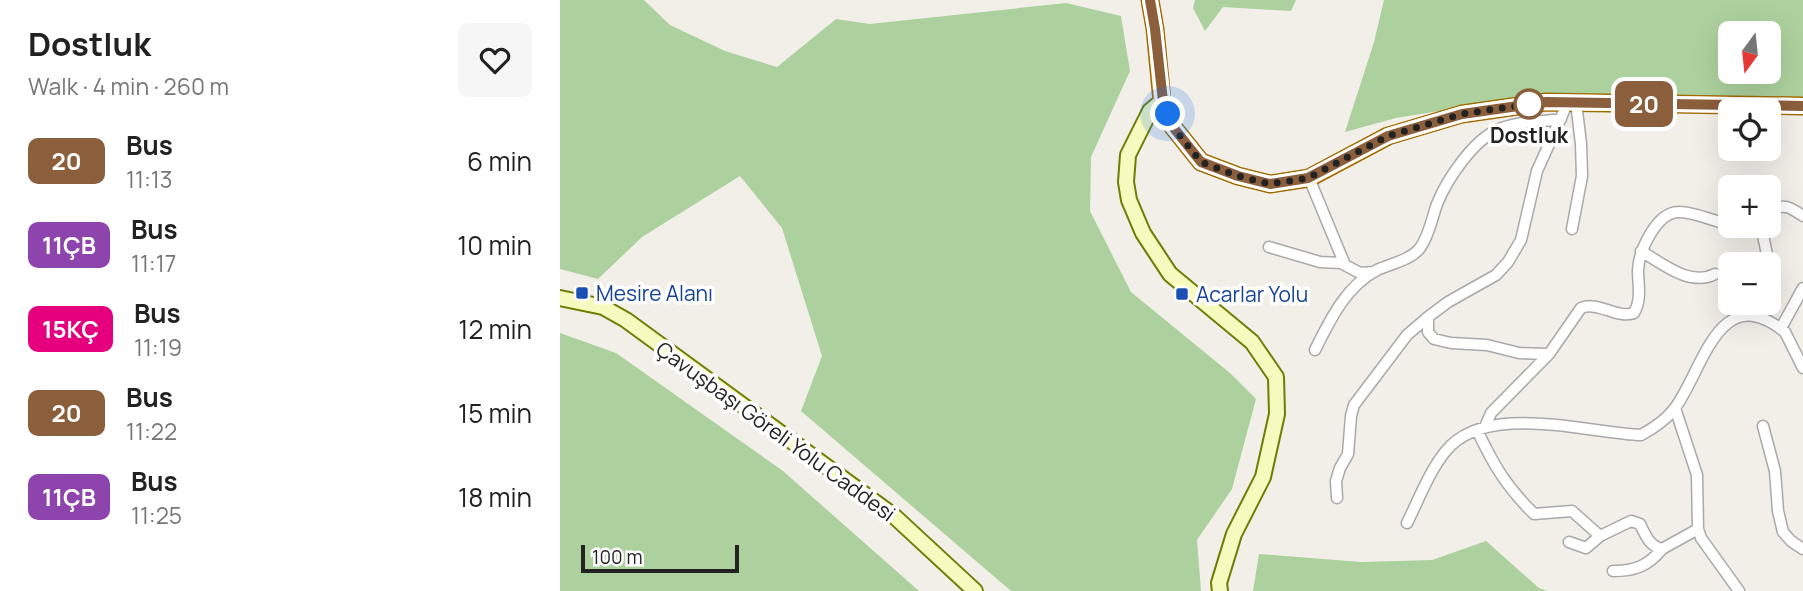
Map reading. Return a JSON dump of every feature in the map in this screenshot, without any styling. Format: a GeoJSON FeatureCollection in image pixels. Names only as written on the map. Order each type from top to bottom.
{"type":"FeatureCollection","features":[{"type":"Feature","properties":{"kind":"main road"},"geometry":{"type":"LineString","coordinates":[[1150,0],[1163,101],[1173,127],[1201,162],[1270,184],[1308,178],[1388,136],[1462,114],[1546,102],[1803,106]]}},
{"type":"Feature","properties":{"kind":"main road"},"geometry":{"type":"LineString","coordinates":[[1163,101],[1150,111],[1128,155],[1126,183],[1129,200],[1143,233],[1170,274],[1252,342],[1276,377],[1276,414],[1263,477],[1234,534],[1220,591]]}},
{"type":"Feature","properties":{"kind":"main road","name":"Çavuşbaşı Göreli Yolu Caddesi"},"geometry":{"type":"LineString","coordinates":[[560,298],[603,307],[626,320],[894,516],[975,591]]}},
{"type":"Feature","properties":{"kind":"street"},"geometry":{"type":"LineString","coordinates":[[1337,498],[1336,481],[1348,454],[1354,405],[1407,335],[1448,302],[1496,275],[1508,262],[1521,240],[1537,171],[1561,119],[1572,102]]}},
{"type":"Feature","properties":{"kind":"street"},"geometry":{"type":"LineString","coordinates":[[1572,102],[1581,144],[1582,176],[1572,229]]}},
{"type":"Feature","properties":{"kind":"street"},"geometry":{"type":"LineString","coordinates":[[1315,349],[1334,313],[1350,291],[1374,272],[1418,251],[1449,179],[1469,153],[1495,130],[1561,119]]}},
{"type":"Feature","properties":{"kind":"street"},"geometry":{"type":"LineString","coordinates":[[1308,178],[1345,265]]}},
{"type":"Feature","properties":{"kind":"street"},"geometry":{"type":"LineString","coordinates":[[1781,206],[1788,206],[1803,216]]}},
{"type":"Feature","properties":{"kind":"street"},"geometry":{"type":"LineString","coordinates":[[1600,536],[1572,510],[1534,513],[1515,495],[1494,468],[1481,429],[1491,412],[1549,354],[1581,307],[1589,304],[1625,316],[1634,313],[1639,304],[1638,268],[1641,251],[1664,216],[1679,212],[1718,222]]}},
{"type":"Feature","properties":{"kind":"street"},"geometry":{"type":"LineString","coordinates":[[1269,247],[1320,262],[1345,265],[1360,273],[1374,272]]}},
{"type":"Feature","properties":{"kind":"street"},"geometry":{"type":"LineString","coordinates":[[1641,251],[1681,275],[1706,279],[1715,274]]}},
{"type":"Feature","properties":{"kind":"street"},"geometry":{"type":"LineString","coordinates":[[1781,328],[1803,288]]}},
{"type":"Feature","properties":{"kind":"street"},"geometry":{"type":"LineString","coordinates":[[1407,523],[1446,450],[1460,439],[1481,429],[1532,423],[1641,435],[1656,428],[1675,408],[1702,356],[1721,328],[1737,317],[1757,315],[1770,319],[1785,331],[1803,368]]}},
{"type":"Feature","properties":{"kind":"street"},"geometry":{"type":"LineString","coordinates":[[1428,317],[1428,332],[1434,338],[1451,343],[1487,345],[1519,353],[1549,354]]}},
{"type":"Feature","properties":{"kind":"street"},"geometry":{"type":"LineString","coordinates":[[1675,408],[1697,475],[1698,529],[1701,538],[1739,591]]}},
{"type":"Feature","properties":{"kind":"street"},"geometry":{"type":"LineString","coordinates":[[1763,426],[1775,471],[1778,511],[1783,532],[1803,549]]}},
{"type":"Feature","properties":{"kind":"street"},"geometry":{"type":"LineString","coordinates":[[1569,542],[1587,548],[1600,536],[1631,521],[1640,524],[1650,542],[1662,549]]}},
{"type":"Feature","properties":{"kind":"street"},"geometry":{"type":"LineString","coordinates":[[1613,570],[1629,571],[1641,568],[1662,549],[1698,529]]}},
{"type":"Feature","properties":{"kind":"green space"},"geometry":{"type":"Polygon","coordinates":[[[560,0],[644,0],[670,25],[725,51],[777,67],[836,19],[870,24],[1066,3],[1121,16],[1130,71],[1091,157],[1090,211],[1131,292],[1230,373],[1256,399],[1232,489],[1197,540],[1201,591],[1011,591],[801,411],[822,356],[782,228],[740,176],[642,237],[598,279],[560,269],[560,0]]]}},
{"type":"Feature","properties":{"kind":"green space"},"geometry":{"type":"Polygon","coordinates":[[[1195,0],[1296,0],[1291,11],[1223,7],[1205,31],[1193,8],[1195,0]]]}},
{"type":"Feature","properties":{"kind":"green space"},"geometry":{"type":"Polygon","coordinates":[[[1384,0],[1803,0],[1803,101],[1781,101],[1781,98],[1718,98],[1718,101],[1496,102],[1396,118],[1345,132],[1374,42],[1384,0]]]}},
{"type":"Feature","properties":{"kind":"green space"},"geometry":{"type":"Polygon","coordinates":[[[560,333],[616,353],[783,471],[919,591],[560,591],[560,333]]]}},
{"type":"Feature","properties":{"kind":"green space"},"geometry":{"type":"Polygon","coordinates":[[[1486,541],[1539,588],[1547,591],[1253,591],[1259,554],[1361,562],[1432,560],[1486,541]]]}},
{"type":"Feature","properties":{"kind":"bus line","name":"20"},"geometry":{"type":"LineString","coordinates":[[1150,0],[1163,101],[1173,127],[1201,162],[1270,184],[1308,178],[1388,136],[1462,114],[1546,102],[1803,106]]}},
{"type":"Feature","properties":{"kind":"place","name":"Dostluk"},"geometry":{"type":"Point","coordinates":[1529,104]}},
{"type":"Feature","properties":{"kind":"place","name":"Mesire Alanı"},"geometry":{"type":"Point","coordinates":[582,293]}},
{"type":"Feature","properties":{"kind":"place","name":"Acarlar Yolu"},"geometry":{"type":"Point","coordinates":[1182,294]}},
{"type":"Feature","properties":{"kind":"route"},"geometry":{"type":"LineString","coordinates":[[1168,114],[1173,127],[1201,162],[1270,184],[1308,178],[1388,136],[1462,114],[1529,104]]}}]}
